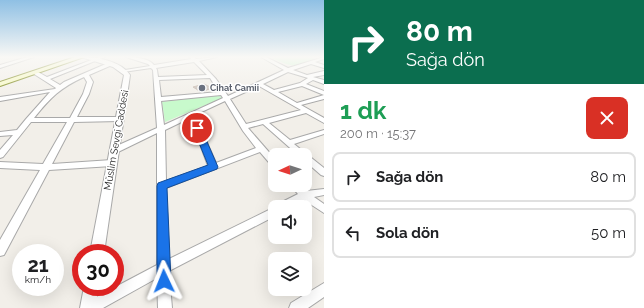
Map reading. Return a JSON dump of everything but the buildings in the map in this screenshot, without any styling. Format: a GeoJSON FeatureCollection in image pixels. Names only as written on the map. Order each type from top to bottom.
{"type":"FeatureCollection","features":[{"type":"Feature","properties":{"kind":"main road"},"geometry":{"type":"LineString","coordinates":[[0,83],[35,71]]}},
{"type":"Feature","properties":{"kind":"main road"},"geometry":{"type":"LineString","coordinates":[[0,83],[36,72]]}},
{"type":"Feature","properties":{"kind":"street"},"geometry":{"type":"LineString","coordinates":[[47,79],[67,71]]}},
{"type":"Feature","properties":{"kind":"street"},"geometry":{"type":"LineString","coordinates":[[0,99],[57,89],[94,71]]}},
{"type":"Feature","properties":{"kind":"street","name":"Müslim Sevgi Caddesi"},"geometry":{"type":"LineString","coordinates":[[98,244],[127,75],[125,71]]}},
{"type":"Feature","properties":{"kind":"street"},"geometry":{"type":"LineString","coordinates":[[155,71],[161,128],[165,308]]}},
{"type":"Feature","properties":{"kind":"street"},"geometry":{"type":"LineString","coordinates":[[206,71],[223,93],[244,127],[268,156]]}},
{"type":"Feature","properties":{"kind":"street"},"geometry":{"type":"LineString","coordinates":[[115,150],[285,71]]}},
{"type":"Feature","properties":{"kind":"street"},"geometry":{"type":"LineString","coordinates":[[292,71],[324,82]]}},
{"type":"Feature","properties":{"kind":"street"},"geometry":{"type":"LineString","coordinates":[[36,72],[47,79],[57,89]]}},
{"type":"Feature","properties":{"kind":"street"},"geometry":{"type":"LineString","coordinates":[[273,92],[302,84],[310,77],[324,73]]}},
{"type":"Feature","properties":{"kind":"street"},"geometry":{"type":"LineString","coordinates":[[0,251],[86,94],[90,82],[86,75]]}},
{"type":"Feature","properties":{"kind":"street"},"geometry":{"type":"LineString","coordinates":[[156,79],[210,76]]}},
{"type":"Feature","properties":{"kind":"street"},"geometry":{"type":"LineString","coordinates":[[258,83],[324,122]]}},
{"type":"Feature","properties":{"kind":"street"},"geometry":{"type":"LineString","coordinates":[[302,84],[324,93]]}},
{"type":"Feature","properties":{"kind":"street"},"geometry":{"type":"LineString","coordinates":[[0,154],[28,120],[57,89]]}},
{"type":"Feature","properties":{"kind":"street"},"geometry":{"type":"LineString","coordinates":[[158,99],[223,93]]}},
{"type":"Feature","properties":{"kind":"street"},"geometry":{"type":"LineString","coordinates":[[296,105],[324,97]]}},
{"type":"Feature","properties":{"kind":"street"},"geometry":{"type":"LineString","coordinates":[[244,127],[306,111]]}},
{"type":"Feature","properties":{"kind":"street"},"geometry":{"type":"LineString","coordinates":[[315,116],[324,113]]}},
{"type":"Feature","properties":{"kind":"street"},"geometry":{"type":"LineString","coordinates":[[192,115],[213,167]]}},
{"type":"Feature","properties":{"kind":"street"},"geometry":{"type":"LineString","coordinates":[[28,120],[120,119]]}},
{"type":"Feature","properties":{"kind":"street"},"geometry":{"type":"LineString","coordinates":[[264,122],[295,148]]}},
{"type":"Feature","properties":{"kind":"street"},"geometry":{"type":"LineString","coordinates":[[0,134],[18,132]]}},
{"type":"Feature","properties":{"kind":"street"},"geometry":{"type":"LineString","coordinates":[[289,143],[324,132]]}},
{"type":"Feature","properties":{"kind":"street"},"geometry":{"type":"LineString","coordinates":[[162,186],[261,149]]}},
{"type":"Feature","properties":{"kind":"street"},"geometry":{"type":"LineString","coordinates":[[0,165],[45,167],[112,163]]}},
{"type":"Feature","properties":{"kind":"street"},"geometry":{"type":"LineString","coordinates":[[312,163],[324,173]]}},
{"type":"Feature","properties":{"kind":"street"},"geometry":{"type":"LineString","coordinates":[[301,192],[324,210]]}},
{"type":"Feature","properties":{"kind":"street"},"geometry":{"type":"LineString","coordinates":[[295,200],[304,195],[324,192]]}},
{"type":"Feature","properties":{"kind":"street"},"geometry":{"type":"LineString","coordinates":[[89,308],[163,268],[268,215]]}},
{"type":"Feature","properties":{"kind":"street"},"geometry":{"type":"LineString","coordinates":[[296,308],[324,289]]}},
{"type":"Feature","properties":{"kind":"street"},"geometry":{"type":"LineString","coordinates":[[89,308],[90,296]]}},
{"type":"Feature","properties":{"kind":"green space"},"geometry":{"type":"Polygon","coordinates":[[[219,95],[222,98],[165,122],[162,102],[219,95]]]}},
{"type":"Feature","properties":{"kind":"place","name":"Cihat Camii"},"geometry":{"type":"Point","coordinates":[202,88]}},
{"type":"Feature","properties":{"kind":"route"},"geometry":{"type":"LineString","coordinates":[[164,281],[162,186],[213,167],[197,128]]}}]}
